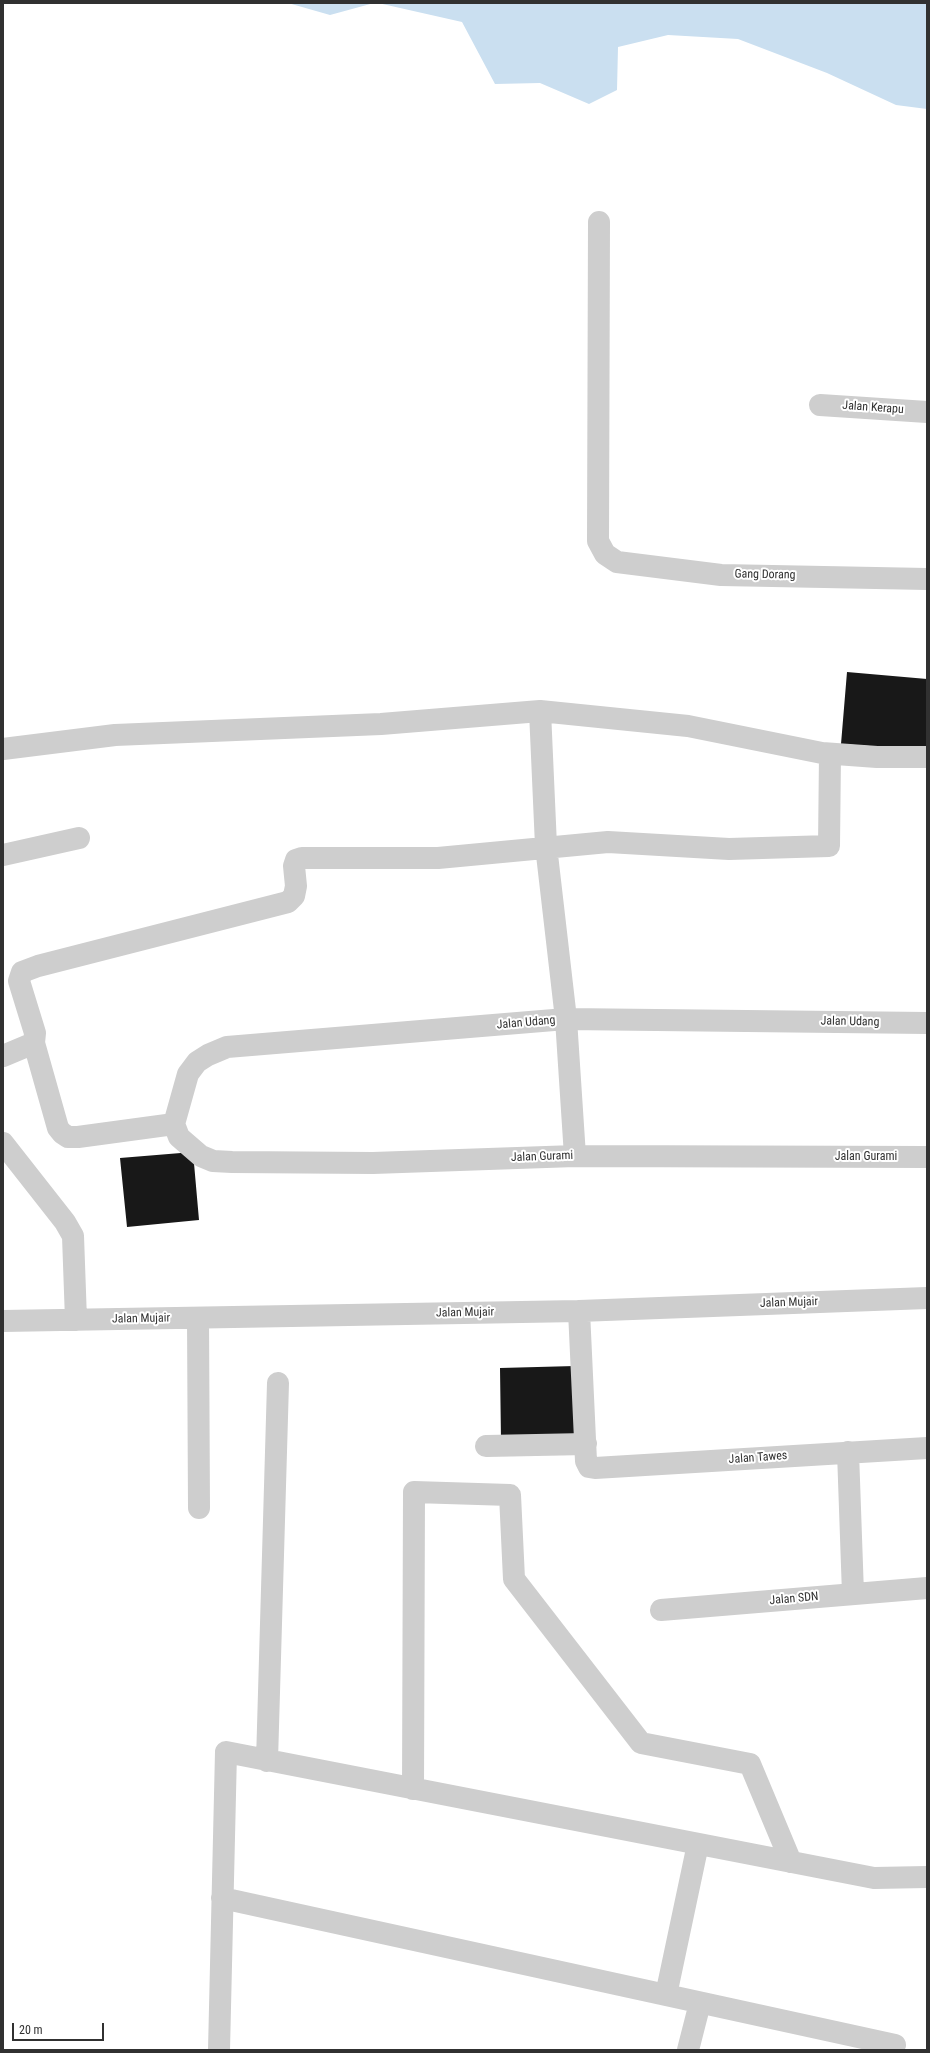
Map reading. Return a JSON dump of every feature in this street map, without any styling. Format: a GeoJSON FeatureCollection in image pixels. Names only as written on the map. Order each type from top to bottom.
{"type":"FeatureCollection","features":[{"type":"Feature","properties":{"kind":"street","name":"Gang Dorang"},"geometry":{"type":"LineString","coordinates":[[599,222],[598,540],[605,554],[617,562],[721,575],[927,579]]}},
{"type":"Feature","properties":{"kind":"street","name":"Jalan Kerapu"},"geometry":{"type":"LineString","coordinates":[[820,405],[927,412]]}},
{"type":"Feature","properties":{"kind":"street"},"geometry":{"type":"LineString","coordinates":[[3,749],[115,736],[381,724],[540,711],[688,726],[830,754],[877,757],[927,757]]}},
{"type":"Feature","properties":{"kind":"street"},"geometry":{"type":"LineString","coordinates":[[540,711],[546,846],[566,1020],[575,1156]]}},
{"type":"Feature","properties":{"kind":"street"},"geometry":{"type":"LineString","coordinates":[[174,1124],[78,1137],[68,1137],[62,1133],[58,1128],[34,1043],[34,1033],[19,982],[22,972],[46,964],[288,902],[294,896],[296,886],[294,866],[296,860],[302,858],[438,858],[546,846],[608,842],[729,850],[829,846],[830,754]]}},
{"type":"Feature","properties":{"kind":"street"},"geometry":{"type":"LineString","coordinates":[[3,854],[79,838]]}},
{"type":"Feature","properties":{"kind":"street","name":"Jalan Udang"},"geometry":{"type":"LineString","coordinates":[[174,1124],[188,1074],[197,1062],[208,1055],[228,1047],[566,1020],[927,1023]]}},
{"type":"Feature","properties":{"kind":"street"},"geometry":{"type":"LineString","coordinates":[[3,1056],[34,1043]]}},
{"type":"Feature","properties":{"kind":"street","name":"Jalan Gurami"},"geometry":{"type":"LineString","coordinates":[[174,1124],[179,1137],[201,1156],[213,1161],[373,1163],[575,1156],[927,1157]]}},
{"type":"Feature","properties":{"kind":"street"},"geometry":{"type":"LineString","coordinates":[[3,1143],[65,1222],[73,1236],[72,1320]]}},
{"type":"Feature","properties":{"kind":"street","name":"Jalan Mujair"},"geometry":{"type":"LineString","coordinates":[[3,1321],[579,1311],[927,1298]]}},
{"type":"Feature","properties":{"kind":"street"},"geometry":{"type":"LineString","coordinates":[[486,1446],[586,1444],[579,1311]]}},
{"type":"Feature","properties":{"kind":"street"},"geometry":{"type":"LineString","coordinates":[[198,1318],[199,1508]]}},
{"type":"Feature","properties":{"kind":"street"},"geometry":{"type":"LineString","coordinates":[[267,1760],[278,1382]]}},
{"type":"Feature","properties":{"kind":"street","name":"Jalan Tawes"},"geometry":{"type":"LineString","coordinates":[[586,1444],[586,1461],[589,1467],[595,1468],[927,1448]]}},
{"type":"Feature","properties":{"kind":"street"},"geometry":{"type":"LineString","coordinates":[[848,1452],[853,1594]]}},
{"type":"Feature","properties":{"kind":"street"},"geometry":{"type":"LineString","coordinates":[[413,1789],[414,1492],[510,1495],[514,1579],[641,1743],[750,1764],[792,1862]]}},
{"type":"Feature","properties":{"kind":"street","name":"Jalan SDN"},"geometry":{"type":"LineString","coordinates":[[661,1610],[927,1588]]}},
{"type":"Feature","properties":{"kind":"street"},"geometry":{"type":"LineString","coordinates":[[219,2050],[226,1752],[874,1878],[927,1877]]}},
{"type":"Feature","properties":{"kind":"street"},"geometry":{"type":"LineString","coordinates":[[666,1995],[698,1844]]}},
{"type":"Feature","properties":{"kind":"street"},"geometry":{"type":"LineString","coordinates":[[222,1898],[895,2046]]}},
{"type":"Feature","properties":{"kind":"street"},"geometry":{"type":"LineString","coordinates":[[688,2050],[700,2003]]}},
{"type":"Feature","properties":{"kind":"water"},"geometry":{"type":"Polygon","coordinates":[[[288,3],[374,3],[330,15],[288,3]]]}},
{"type":"Feature","properties":{"kind":"water"},"geometry":{"type":"Polygon","coordinates":[[[378,3],[927,3],[927,109],[896,105],[827,73],[738,39],[668,35],[618,47],[617,90],[589,104],[540,83],[495,84],[462,22],[378,3]]]}},
{"type":"Feature","properties":{"kind":"building"},"geometry":{"type":"Polygon","coordinates":[[[847,672],[927,679],[926,750],[841,744],[847,672]]]}},
{"type":"Feature","properties":{"kind":"building"},"geometry":{"type":"Polygon","coordinates":[[[193,1152],[199,1220],[127,1227],[120,1158],[193,1152]]]}},
{"type":"Feature","properties":{"kind":"building"},"geometry":{"type":"Polygon","coordinates":[[[575,1366],[576,1438],[501,1440],[500,1368],[575,1366]]]}}]}
